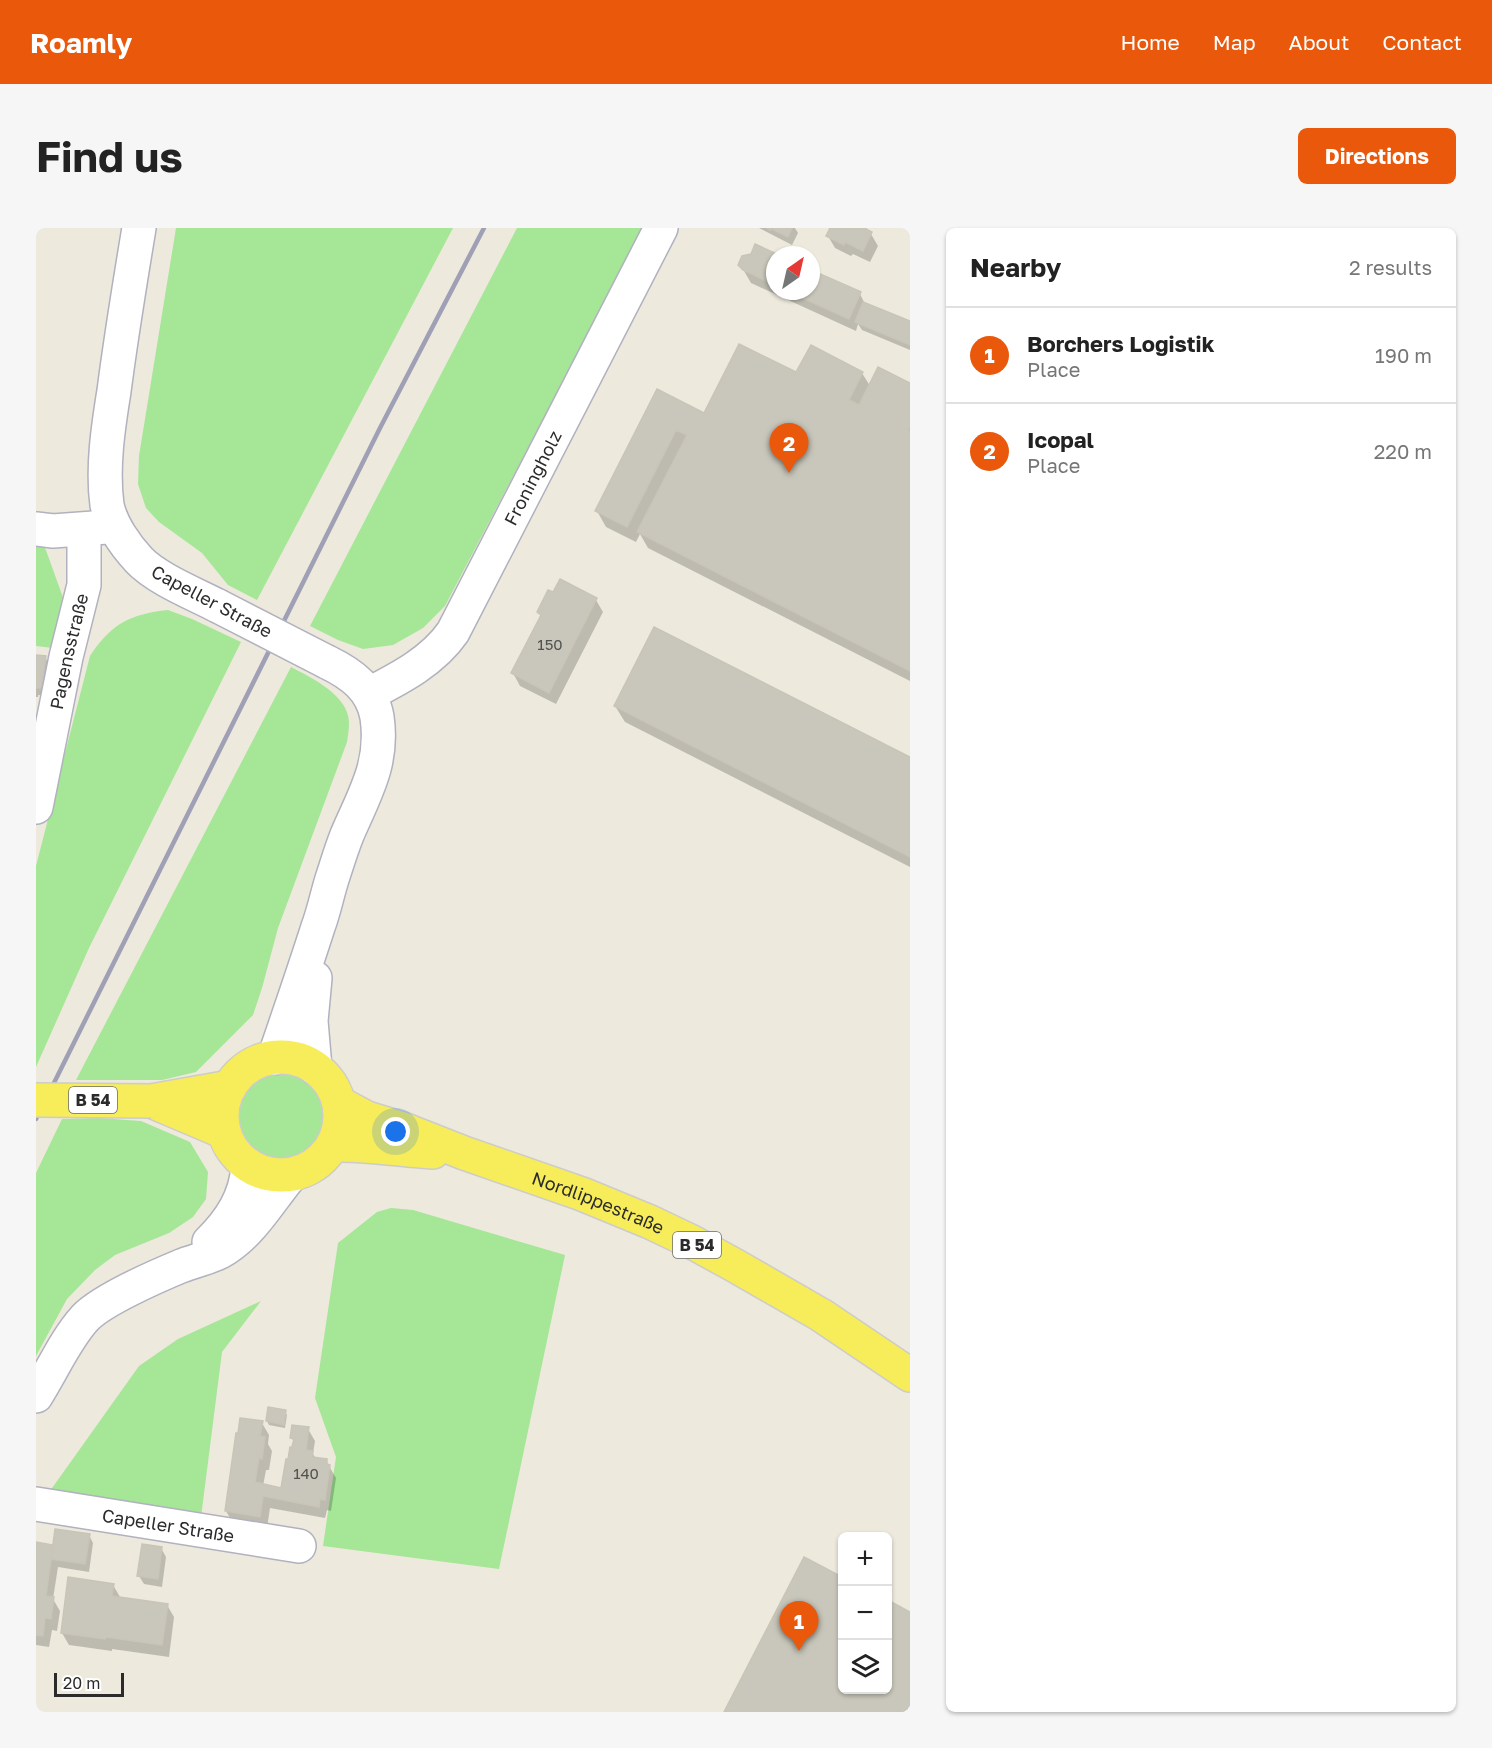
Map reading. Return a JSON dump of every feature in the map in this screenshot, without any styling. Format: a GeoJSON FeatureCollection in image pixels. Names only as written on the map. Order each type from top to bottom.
{"type":"FeatureCollection","features":[{"type":"Feature","properties":{"kind":"main road"},"geometry":{"type":"LineString","coordinates":[[295,1058],[315,1068],[327,1079],[339,1103],[339,1131],[333,1145],[322,1160],[308,1170],[291,1175],[271,1175],[248,1166],[233,1151],[224,1132],[222,1109],[230,1087],[243,1071],[258,1060],[295,1058]]}},
{"type":"Feature","properties":{"kind":"main road","name":"B 54"},"geometry":{"type":"LineString","coordinates":[[36,1100],[151,1101],[230,1087]]}},
{"type":"Feature","properties":{"kind":"main road","name":"B 54"},"geometry":{"type":"LineString","coordinates":[[151,1101],[224,1132]]}},
{"type":"Feature","properties":{"kind":"main road","name":"Nordlippestraße"},"geometry":{"type":"LineString","coordinates":[[339,1103],[367,1118],[582,1194],[692,1242],[821,1315],[910,1375]]}},
{"type":"Feature","properties":{"kind":"main road","name":"Nordlippestraße"},"geometry":{"type":"LineString","coordinates":[[333,1145],[359,1144],[399,1150],[465,1153]]}},
{"type":"Feature","properties":{"kind":"street","name":"Capeller Straße"},"geometry":{"type":"LineString","coordinates":[[139,228],[108,434],[106,470],[108,506],[100,528],[126,545],[141,562],[157,574],[345,671],[361,683],[369,694],[377,715],[379,741],[369,789],[347,836],[274,1058]]}},
{"type":"Feature","properties":{"kind":"street","name":"Froningholz"},"geometry":{"type":"LineString","coordinates":[[369,694],[435,654],[453,632],[661,228]]}},
{"type":"Feature","properties":{"kind":"street"},"geometry":{"type":"LineString","coordinates":[[36,529],[54,531],[100,528]]}},
{"type":"Feature","properties":{"kind":"street","name":"Pagensstraße"},"geometry":{"type":"LineString","coordinates":[[36,807],[66,657],[100,528]]}},
{"type":"Feature","properties":{"kind":"street","name":"Capeller Straße"},"geometry":{"type":"LineString","coordinates":[[315,1068],[311,1022],[319,925]]}},
{"type":"Feature","properties":{"kind":"street"},"geometry":{"type":"LineString","coordinates":[[179,1267],[205,1246],[229,1220],[244,1191],[248,1166]]}},
{"type":"Feature","properties":{"kind":"street"},"geometry":{"type":"LineString","coordinates":[[36,1396],[73,1334],[86,1318],[104,1304],[179,1267],[219,1252],[238,1239],[291,1175]]}},
{"type":"Feature","properties":{"kind":"street","name":"Capeller Straße"},"geometry":{"type":"LineString","coordinates":[[36,1504],[299,1546]]}},
{"type":"Feature","properties":{"kind":"green space"},"geometry":{"type":"Polygon","coordinates":[[[176,228],[453,228],[257,600],[228,585],[202,553],[159,522],[146,508],[138,484],[139,456],[176,228]]]}},
{"type":"Feature","properties":{"kind":"green space"},"geometry":{"type":"Polygon","coordinates":[[[517,228],[643,228],[445,606],[423,628],[393,645],[363,649],[338,640],[310,626],[517,228]]]}},
{"type":"Feature","properties":{"kind":"green space"},"geometry":{"type":"Polygon","coordinates":[[[36,541],[43,542],[70,617],[53,648],[36,646],[36,541]]]}},
{"type":"Feature","properties":{"kind":"green space"},"geometry":{"type":"Polygon","coordinates":[[[168,610],[241,642],[89,948],[36,1067],[36,866],[90,656],[106,636],[123,622],[143,614],[168,610]]]}},
{"type":"Feature","properties":{"kind":"green space"},"geometry":{"type":"Polygon","coordinates":[[[291,667],[328,689],[342,704],[349,722],[347,742],[278,928],[253,1015],[196,1072],[162,1080],[76,1080],[291,667]]]}},
{"type":"Feature","properties":{"kind":"green space"},"geometry":{"type":"Polygon","coordinates":[[[279,1068],[297,1071],[312,1081],[322,1096],[325,1114],[322,1132],[312,1147],[297,1157],[279,1160],[261,1157],[246,1147],[236,1132],[233,1114],[236,1096],[246,1081],[261,1071],[279,1068]]]}},
{"type":"Feature","properties":{"kind":"green space"},"geometry":{"type":"Polygon","coordinates":[[[99,1118],[141,1121],[190,1142],[208,1172],[206,1199],[193,1217],[169,1233],[115,1255],[95,1270],[67,1299],[36,1356],[36,1173],[62,1119],[99,1118]]]}},
{"type":"Feature","properties":{"kind":"green space"},"geometry":{"type":"Polygon","coordinates":[[[391,1208],[413,1210],[565,1255],[499,1569],[323,1546],[336,1457],[315,1398],[338,1243],[377,1212],[391,1208]]]}},
{"type":"Feature","properties":{"kind":"green space"},"geometry":{"type":"Polygon","coordinates":[[[261,1301],[222,1352],[200,1525],[45,1498],[139,1366],[178,1339],[261,1301]]]}},
{"type":"Feature","properties":{"kind":"building"},"geometry":{"type":"Polygon","coordinates":[[[770,228],[792,228],[788,237],[770,228]]]}},
{"type":"Feature","properties":{"kind":"building"},"geometry":{"type":"Polygon","coordinates":[[[830,228],[864,228],[872,232],[863,251],[826,236],[830,228]]]}},
{"type":"Feature","properties":{"kind":"building"},"geometry":{"type":"Polygon","coordinates":[[[755,244],[766,249],[766,281],[743,270],[738,265],[742,256],[751,254],[755,244]]]}},
{"type":"Feature","properties":{"kind":"building"},"geometry":{"type":"Polygon","coordinates":[[[820,274],[861,292],[849,319],[807,300],[820,300],[820,274]]]}},
{"type":"Feature","properties":{"kind":"building"},"geometry":{"type":"Polygon","coordinates":[[[863,302],[910,321],[910,345],[855,322],[863,302]]]}},
{"type":"Feature","properties":{"kind":"building"},"geometry":{"type":"Polygon","coordinates":[[[739,344],[796,372],[811,345],[863,372],[849,400],[859,405],[878,367],[910,383],[910,426],[908,430],[910,431],[910,671],[637,532],[687,435],[676,430],[627,527],[595,511],[657,389],[704,413],[739,344]]]}},
{"type":"Feature","properties":{"kind":"building"},"geometry":{"type":"Polygon","coordinates":[[[560,579],[597,598],[549,693],[511,673],[541,615],[537,612],[548,590],[553,592],[560,579]]]}},
{"type":"Feature","properties":{"kind":"building"},"geometry":{"type":"Polygon","coordinates":[[[654,627],[910,757],[910,857],[614,706],[654,627]]]}},
{"type":"Feature","properties":{"kind":"building"},"geometry":{"type":"Polygon","coordinates":[[[36,655],[46,656],[41,688],[36,688],[36,655]]]}},
{"type":"Feature","properties":{"kind":"building"},"geometry":{"type":"Polygon","coordinates":[[[268,1407],[286,1410],[284,1425],[266,1421],[268,1407]]]}},
{"type":"Feature","properties":{"kind":"building"},"geometry":{"type":"Polygon","coordinates":[[[240,1418],[263,1421],[260,1436],[265,1437],[262,1459],[259,1458],[255,1482],[281,1488],[286,1459],[288,1459],[294,1439],[290,1438],[292,1425],[309,1427],[306,1450],[313,1451],[312,1457],[327,1459],[327,1464],[330,1465],[325,1500],[320,1499],[319,1507],[263,1496],[260,1517],[225,1511],[240,1418]]]}},
{"type":"Feature","properties":{"kind":"building"},"geometry":{"type":"Polygon","coordinates":[[[55,1529],[90,1534],[85,1564],[51,1559],[55,1529]]]}},
{"type":"Feature","properties":{"kind":"building"},"geometry":{"type":"Polygon","coordinates":[[[36,1542],[53,1545],[46,1596],[54,1597],[51,1619],[45,1618],[43,1636],[36,1635],[36,1542]]]}},
{"type":"Feature","properties":{"kind":"building"},"geometry":{"type":"Polygon","coordinates":[[[142,1544],[162,1547],[158,1579],[137,1576],[142,1544]]]}},
{"type":"Feature","properties":{"kind":"building"},"geometry":{"type":"Polygon","coordinates":[[[804,1557],[838,1575],[838,1694],[892,1694],[892,1602],[910,1612],[910,1712],[724,1712],[804,1557]]]}},
{"type":"Feature","properties":{"kind":"building"},"geometry":{"type":"Polygon","coordinates":[[[68,1577],[114,1584],[112,1596],[168,1604],[162,1645],[61,1633],[68,1577]]]}},
{"type":"Feature","properties":{"kind":"railway"},"geometry":{"type":"LineString","coordinates":[[36,1119],[380,428],[484,228]]}},
{"type":"Feature","properties":{"kind":"place","name":"Icopal"},"geometry":{"type":"Point","coordinates":[789,473]}},
{"type":"Feature","properties":{"kind":"place","name":"Borchers Logistik"},"geometry":{"type":"Point","coordinates":[799,1651]}}]}
